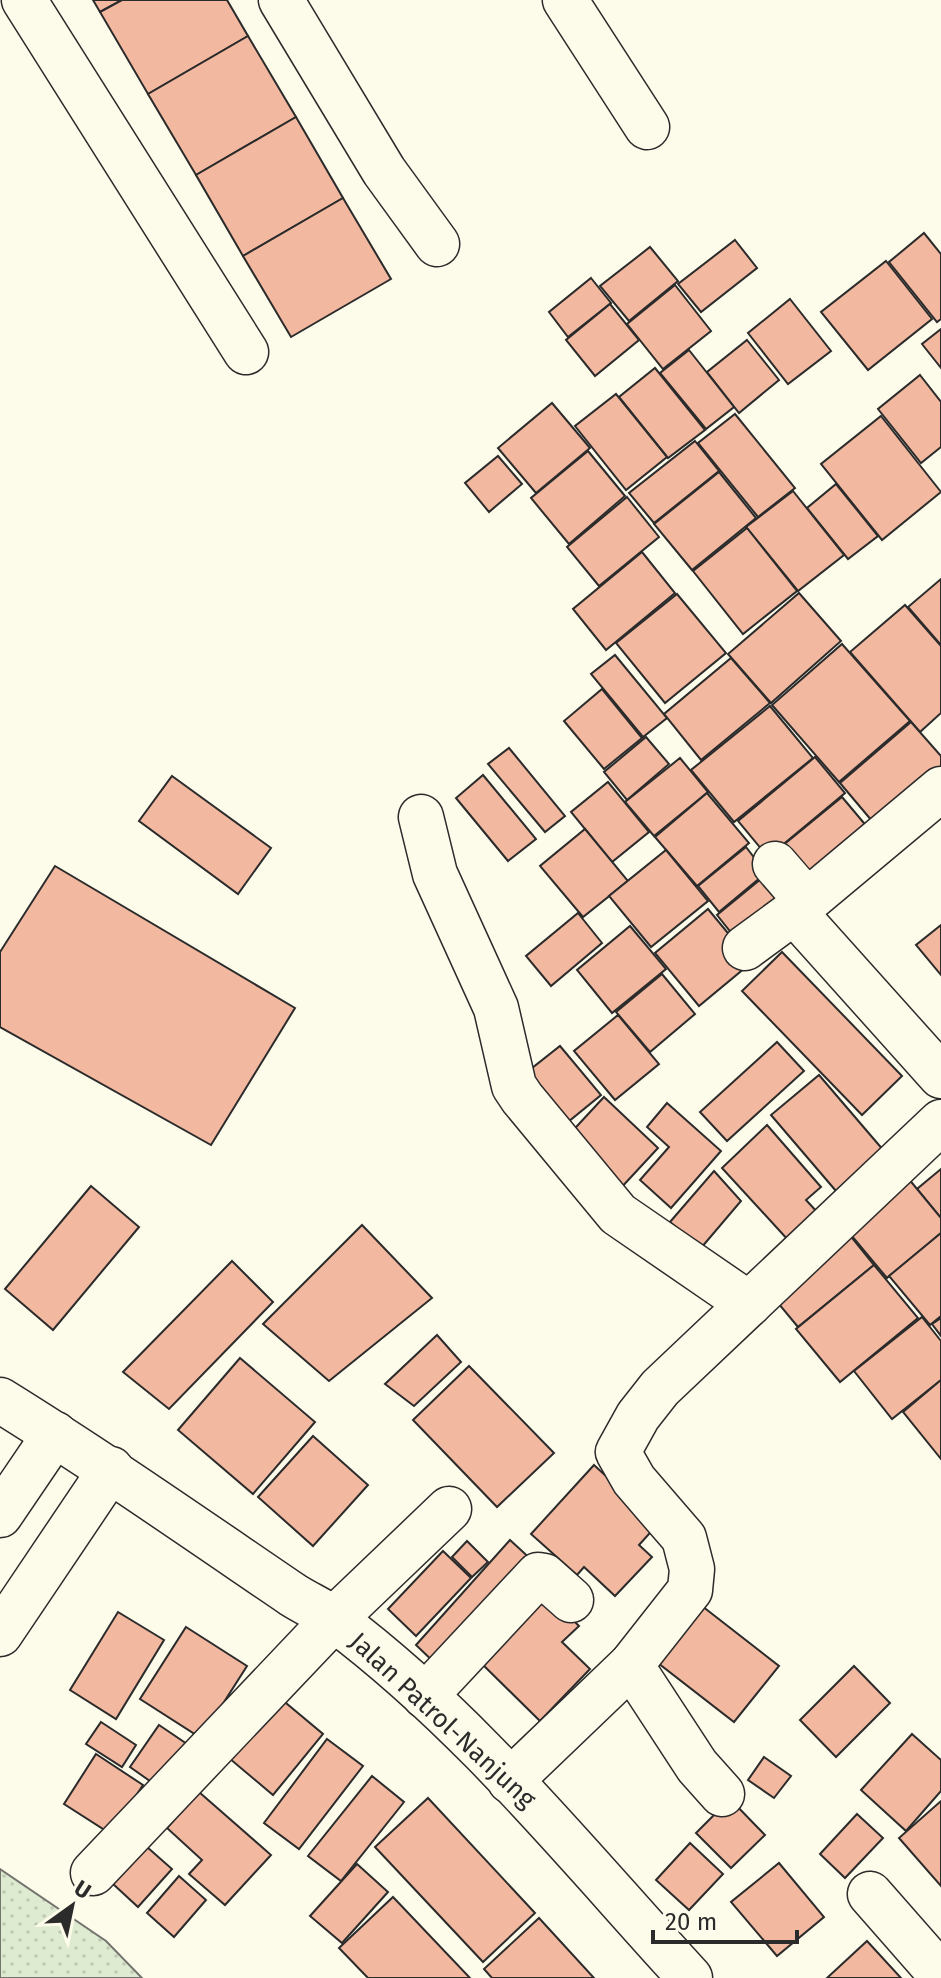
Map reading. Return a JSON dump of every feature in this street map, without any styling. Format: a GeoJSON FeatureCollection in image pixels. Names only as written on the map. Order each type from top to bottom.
{"type":"FeatureCollection","features":[{"type":"Feature","properties":{"kind":"street"},"geometry":{"type":"LineString","coordinates":[[24,0],[246,352]]}},
{"type":"Feature","properties":{"kind":"street"},"geometry":{"type":"LineString","coordinates":[[281,0],[384,171],[437,244]]}},
{"type":"Feature","properties":{"kind":"street"},"geometry":{"type":"LineString","coordinates":[[565,0],[647,127]]}},
{"type":"Feature","properties":{"kind":"street"},"geometry":{"type":"LineString","coordinates":[[745,948],[801,906],[941,789]]}},
{"type":"Feature","properties":{"kind":"street"},"geometry":{"type":"LineString","coordinates":[[421,817],[435,874],[496,1008],[514,1086],[522,1098],[618,1214],[749,1304]]}},
{"type":"Feature","properties":{"kind":"street"},"geometry":{"type":"LineString","coordinates":[[775,864],[801,906],[941,1076]]}},
{"type":"Feature","properties":{"kind":"street"},"geometry":{"type":"LineString","coordinates":[[510,1781],[631,1665],[690,1590],[692,1569],[684,1538],[634,1480],[618,1452],[638,1416],[660,1388],[941,1122]]}},
{"type":"Feature","properties":{"kind":"street","name":"Jalan Patrol-Nanjung"},"geometry":{"type":"LineString","coordinates":[[0,1400],[111,1469],[296,1597],[334,1619],[425,1696],[510,1781],[690,1978]]}},
{"type":"Feature","properties":{"kind":"street"},"geometry":{"type":"LineString","coordinates":[[0,1515],[55,1434]]}},
{"type":"Feature","properties":{"kind":"street"},"geometry":{"type":"LineString","coordinates":[[0,1634],[111,1469]]}},
{"type":"Feature","properties":{"kind":"street"},"geometry":{"type":"LineString","coordinates":[[93,1873],[334,1619],[449,1509]]}},
{"type":"Feature","properties":{"kind":"street"},"geometry":{"type":"LineString","coordinates":[[425,1696],[538,1575],[544,1576],[571,1600]]}},
{"type":"Feature","properties":{"kind":"street"},"geometry":{"type":"LineString","coordinates":[[631,1665],[697,1766],[722,1794]]}},
{"type":"Feature","properties":{"kind":"street"},"geometry":{"type":"LineString","coordinates":[[870,1894],[941,1975]]}},
{"type":"Feature","properties":{"kind":"green space"},"geometry":{"type":"Polygon","coordinates":[[[0,1869],[106,1941],[142,1978],[0,1978],[0,1869]]]}},
{"type":"Feature","properties":{"kind":"building"},"geometry":{"type":"Polygon","coordinates":[[[93,0],[122,0],[100,12],[93,0]]]}},
{"type":"Feature","properties":{"kind":"building"},"geometry":{"type":"Polygon","coordinates":[[[122,0],[227,0],[248,36],[148,94],[100,12],[122,0]]]}},
{"type":"Feature","properties":{"kind":"building"},"geometry":{"type":"Polygon","coordinates":[[[248,36],[296,117],[196,175],[148,94],[248,36]]]}},
{"type":"Feature","properties":{"kind":"building"},"geometry":{"type":"Polygon","coordinates":[[[296,117],[343,198],[243,256],[196,175],[296,117]]]}},
{"type":"Feature","properties":{"kind":"building"},"geometry":{"type":"Polygon","coordinates":[[[343,198],[391,279],[291,337],[243,256],[343,198]]]}},
{"type":"Feature","properties":{"kind":"building"},"geometry":{"type":"Polygon","coordinates":[[[924,233],[941,254],[941,319],[937,322],[889,262],[924,233]]]}},
{"type":"Feature","properties":{"kind":"building"},"geometry":{"type":"Polygon","coordinates":[[[735,240],[757,268],[701,312],[678,284],[735,240]]]}},
{"type":"Feature","properties":{"kind":"building"},"geometry":{"type":"Polygon","coordinates":[[[650,247],[678,281],[629,321],[600,286],[650,247]]]}},
{"type":"Feature","properties":{"kind":"building"},"geometry":{"type":"Polygon","coordinates":[[[886,261],[932,319],[868,370],[821,312],[886,261]]]}},
{"type":"Feature","properties":{"kind":"building"},"geometry":{"type":"Polygon","coordinates":[[[591,278],[611,303],[568,337],[549,312],[591,278]]]}},
{"type":"Feature","properties":{"kind":"building"},"geometry":{"type":"Polygon","coordinates":[[[675,285],[711,331],[663,369],[627,324],[675,285]]]}},
{"type":"Feature","properties":{"kind":"building"},"geometry":{"type":"Polygon","coordinates":[[[790,299],[831,351],[788,384],[748,333],[790,299]]]}},
{"type":"Feature","properties":{"kind":"building"},"geometry":{"type":"Polygon","coordinates":[[[610,304],[639,340],[595,376],[566,340],[610,304]]]}},
{"type":"Feature","properties":{"kind":"building"},"geometry":{"type":"Polygon","coordinates":[[[941,329],[941,368],[922,344],[941,329]]]}},
{"type":"Feature","properties":{"kind":"building"},"geometry":{"type":"Polygon","coordinates":[[[747,340],[779,380],[739,413],[707,372],[747,340]]]}},
{"type":"Feature","properties":{"kind":"building"},"geometry":{"type":"Polygon","coordinates":[[[689,350],[734,407],[706,429],[660,373],[689,350]]]}},
{"type":"Feature","properties":{"kind":"building"},"geometry":{"type":"Polygon","coordinates":[[[655,368],[705,430],[668,458],[619,397],[655,368]]]}},
{"type":"Feature","properties":{"kind":"building"},"geometry":{"type":"Polygon","coordinates":[[[920,375],[941,402],[941,447],[921,463],[878,409],[920,375]]]}},
{"type":"Feature","properties":{"kind":"building"},"geometry":{"type":"Polygon","coordinates":[[[616,394],[667,457],[626,490],[575,426],[616,394]]]}},
{"type":"Feature","properties":{"kind":"building"},"geometry":{"type":"Polygon","coordinates":[[[552,403],[590,448],[536,493],[498,448],[552,403]]]}},
{"type":"Feature","properties":{"kind":"building"},"geometry":{"type":"Polygon","coordinates":[[[735,414],[795,488],[758,517],[698,443],[735,414]]]}},
{"type":"Feature","properties":{"kind":"building"},"geometry":{"type":"Polygon","coordinates":[[[881,416],[941,492],[882,540],[821,464],[881,416]]]}},
{"type":"Feature","properties":{"kind":"building"},"geometry":{"type":"Polygon","coordinates":[[[695,441],[719,471],[654,523],[629,493],[695,441]]]}},
{"type":"Feature","properties":{"kind":"building"},"geometry":{"type":"Polygon","coordinates":[[[588,451],[625,496],[569,544],[531,498],[588,451]]]}},
{"type":"Feature","properties":{"kind":"building"},"geometry":{"type":"Polygon","coordinates":[[[498,456],[522,484],[489,512],[465,483],[498,456]]]}},
{"type":"Feature","properties":{"kind":"building"},"geometry":{"type":"Polygon","coordinates":[[[719,472],[756,518],[692,570],[654,524],[719,472]]]}},
{"type":"Feature","properties":{"kind":"building"},"geometry":{"type":"Polygon","coordinates":[[[836,484],[878,536],[848,559],[807,508],[836,484]]]}},
{"type":"Feature","properties":{"kind":"building"},"geometry":{"type":"Polygon","coordinates":[[[793,491],[844,555],[798,591],[746,527],[793,491]]]}},
{"type":"Feature","properties":{"kind":"building"},"geometry":{"type":"Polygon","coordinates":[[[627,497],[659,537],[599,586],[567,547],[627,497]]]}},
{"type":"Feature","properties":{"kind":"building"},"geometry":{"type":"Polygon","coordinates":[[[747,528],[797,591],[743,634],[693,571],[747,528]]]}},
{"type":"Feature","properties":{"kind":"building"},"geometry":{"type":"Polygon","coordinates":[[[642,552],[675,593],[606,650],[573,609],[642,552]]]}},
{"type":"Feature","properties":{"kind":"building"},"geometry":{"type":"Polygon","coordinates":[[[941,579],[941,645],[908,607],[941,579]]]}},
{"type":"Feature","properties":{"kind":"building"},"geometry":{"type":"Polygon","coordinates":[[[799,593],[841,641],[771,703],[728,654],[799,593]]]}},
{"type":"Feature","properties":{"kind":"building"},"geometry":{"type":"Polygon","coordinates":[[[677,594],[726,653],[665,703],[616,643],[677,594]]]}},
{"type":"Feature","properties":{"kind":"building"},"geometry":{"type":"Polygon","coordinates":[[[905,605],[941,646],[941,713],[920,732],[850,652],[905,605]]]}},
{"type":"Feature","properties":{"kind":"building"},"geometry":{"type":"Polygon","coordinates":[[[842,644],[910,721],[839,782],[772,705],[842,644]]]}},
{"type":"Feature","properties":{"kind":"building"},"geometry":{"type":"Polygon","coordinates":[[[615,655],[667,718],[643,737],[591,674],[615,655]]]}},
{"type":"Feature","properties":{"kind":"building"},"geometry":{"type":"Polygon","coordinates":[[[731,658],[770,703],[701,760],[664,714],[731,658]]]}},
{"type":"Feature","properties":{"kind":"building"},"geometry":{"type":"Polygon","coordinates":[[[602,689],[642,738],[604,769],[564,721],[602,689]]]}},
{"type":"Feature","properties":{"kind":"building"},"geometry":{"type":"Polygon","coordinates":[[[770,706],[813,758],[734,822],[691,770],[770,706]]]}},
{"type":"Feature","properties":{"kind":"building"},"geometry":{"type":"Polygon","coordinates":[[[911,722],[941,756],[941,784],[883,834],[840,783],[911,722]]]}},
{"type":"Feature","properties":{"kind":"building"},"geometry":{"type":"Polygon","coordinates":[[[646,737],[669,764],[627,800],[604,772],[646,737]]]}},
{"type":"Feature","properties":{"kind":"building"},"geometry":{"type":"Polygon","coordinates":[[[509,748],[565,816],[545,832],[488,764],[509,748]]]}},
{"type":"Feature","properties":{"kind":"building"},"geometry":{"type":"Polygon","coordinates":[[[815,757],[845,793],[768,857],[738,821],[815,757]]]}},
{"type":"Feature","properties":{"kind":"building"},"geometry":{"type":"Polygon","coordinates":[[[680,758],[708,792],[654,836],[625,802],[680,758]]]}},
{"type":"Feature","properties":{"kind":"building"},"geometry":{"type":"Polygon","coordinates":[[[483,775],[536,839],[508,861],[456,798],[483,775]]]}},
{"type":"Feature","properties":{"kind":"building"},"geometry":{"type":"Polygon","coordinates":[[[172,776],[271,848],[238,894],[139,821],[172,776]]]}},
{"type":"Feature","properties":{"kind":"building"},"geometry":{"type":"Polygon","coordinates":[[[608,782],[649,832],[612,862],[571,812],[608,782]]]}},
{"type":"Feature","properties":{"kind":"building"},"geometry":{"type":"Polygon","coordinates":[[[707,793],[749,843],[697,886],[655,837],[707,793]]]}},
{"type":"Feature","properties":{"kind":"building"},"geometry":{"type":"Polygon","coordinates":[[[842,797],[874,835],[808,890],[776,851],[842,797]]]}},
{"type":"Feature","properties":{"kind":"building"},"geometry":{"type":"Polygon","coordinates":[[[585,829],[628,881],[583,917],[540,866],[585,829]]]}},
{"type":"Feature","properties":{"kind":"building"},"geometry":{"type":"Polygon","coordinates":[[[746,847],[766,873],[719,912],[698,886],[746,847]]]}},
{"type":"Feature","properties":{"kind":"building"},"geometry":{"type":"Polygon","coordinates":[[[666,850],[708,901],[651,947],[609,896],[666,850]]]}},
{"type":"Feature","properties":{"kind":"building"},"geometry":{"type":"Polygon","coordinates":[[[55,866],[295,1008],[211,1145],[0,1027],[0,952],[55,866]]]}},
{"type":"Feature","properties":{"kind":"building"},"geometry":{"type":"Polygon","coordinates":[[[772,870],[797,900],[741,945],[717,915],[772,870]]]}},
{"type":"Feature","properties":{"kind":"building"},"geometry":{"type":"Polygon","coordinates":[[[708,909],[752,962],[699,1006],[655,953],[708,909]]]}},
{"type":"Feature","properties":{"kind":"building"},"geometry":{"type":"Polygon","coordinates":[[[578,913],[602,943],[551,986],[526,956],[578,913]]]}},
{"type":"Feature","properties":{"kind":"building"},"geometry":{"type":"Polygon","coordinates":[[[941,925],[941,975],[916,945],[941,925]]]}},
{"type":"Feature","properties":{"kind":"building"},"geometry":{"type":"Polygon","coordinates":[[[630,926],[666,969],[612,1013],[577,970],[630,926]]]}},
{"type":"Feature","properties":{"kind":"building"},"geometry":{"type":"Polygon","coordinates":[[[782,952],[902,1076],[862,1115],[742,991],[782,952]]]}},
{"type":"Feature","properties":{"kind":"building"},"geometry":{"type":"Polygon","coordinates":[[[662,974],[695,1014],[650,1052],[616,1012],[662,974]]]}},
{"type":"Feature","properties":{"kind":"building"},"geometry":{"type":"Polygon","coordinates":[[[618,1015],[659,1064],[615,1100],[574,1051],[618,1015]]]}},
{"type":"Feature","properties":{"kind":"building"},"geometry":{"type":"Polygon","coordinates":[[[777,1042],[804,1071],[727,1141],[700,1112],[777,1042]]]}},
{"type":"Feature","properties":{"kind":"building"},"geometry":{"type":"Polygon","coordinates":[[[560,1046],[601,1095],[563,1126],[522,1076],[560,1046]]]}},
{"type":"Feature","properties":{"kind":"building"},"geometry":{"type":"Polygon","coordinates":[[[819,1075],[890,1158],[842,1198],[771,1115],[819,1075]]]}},
{"type":"Feature","properties":{"kind":"building"},"geometry":{"type":"Polygon","coordinates":[[[604,1097],[658,1148],[619,1190],[565,1139],[604,1097]]]}},
{"type":"Feature","properties":{"kind":"building"},"geometry":{"type":"Polygon","coordinates":[[[667,1103],[721,1151],[671,1208],[640,1180],[669,1147],[647,1127],[667,1103]]]}},
{"type":"Feature","properties":{"kind":"building"},"geometry":{"type":"Polygon","coordinates":[[[767,1125],[821,1187],[806,1200],[819,1214],[789,1241],[722,1168],[767,1125]]]}},
{"type":"Feature","properties":{"kind":"building"},"geometry":{"type":"Polygon","coordinates":[[[941,1169],[941,1218],[917,1189],[941,1169]]]}},
{"type":"Feature","properties":{"kind":"building"},"geometry":{"type":"Polygon","coordinates":[[[714,1171],[741,1201],[701,1248],[670,1222],[714,1171]]]}},
{"type":"Feature","properties":{"kind":"building"},"geometry":{"type":"Polygon","coordinates":[[[908,1178],[941,1218],[941,1233],[887,1278],[846,1229],[908,1178]]]}},
{"type":"Feature","properties":{"kind":"building"},"geometry":{"type":"Polygon","coordinates":[[[91,1186],[139,1227],[53,1330],[5,1289],[91,1186]]]}},
{"type":"Feature","properties":{"kind":"building"},"geometry":{"type":"Polygon","coordinates":[[[362,1225],[432,1298],[329,1381],[263,1324],[362,1225]]]}},
{"type":"Feature","properties":{"kind":"building"},"geometry":{"type":"Polygon","coordinates":[[[941,1233],[941,1316],[930,1325],[889,1276],[941,1233]]]}},
{"type":"Feature","properties":{"kind":"building"},"geometry":{"type":"Polygon","coordinates":[[[849,1234],[874,1265],[798,1327],[773,1297],[849,1234]]]}},
{"type":"Feature","properties":{"kind":"building"},"geometry":{"type":"Polygon","coordinates":[[[232,1261],[273,1302],[169,1409],[123,1372],[232,1261]]]}},
{"type":"Feature","properties":{"kind":"building"},"geometry":{"type":"Polygon","coordinates":[[[874,1265],[918,1318],[840,1382],[796,1329],[874,1265]]]}},
{"type":"Feature","properties":{"kind":"building"},"geometry":{"type":"Polygon","coordinates":[[[922,1317],[941,1341],[941,1380],[892,1419],[854,1371],[922,1317]]]}},
{"type":"Feature","properties":{"kind":"building"},"geometry":{"type":"Polygon","coordinates":[[[941,1318],[941,1336],[932,1324],[941,1318]]]}},
{"type":"Feature","properties":{"kind":"building"},"geometry":{"type":"Polygon","coordinates":[[[437,1335],[461,1362],[414,1406],[385,1384],[437,1335]]]}},
{"type":"Feature","properties":{"kind":"building"},"geometry":{"type":"Polygon","coordinates":[[[240,1358],[315,1422],[253,1494],[178,1430],[240,1358]]]}},
{"type":"Feature","properties":{"kind":"building"},"geometry":{"type":"Polygon","coordinates":[[[469,1366],[554,1453],[497,1507],[413,1420],[469,1366]]]}},
{"type":"Feature","properties":{"kind":"building"},"geometry":{"type":"Polygon","coordinates":[[[941,1380],[941,1459],[903,1412],[941,1380]]]}},
{"type":"Feature","properties":{"kind":"building"},"geometry":{"type":"Polygon","coordinates":[[[313,1436],[368,1485],[313,1546],[258,1497],[313,1436]]]}},
{"type":"Feature","properties":{"kind":"building"},"geometry":{"type":"Polygon","coordinates":[[[594,1465],[658,1524],[639,1545],[652,1557],[615,1596],[584,1567],[577,1575],[531,1534],[594,1465]]]}},
{"type":"Feature","properties":{"kind":"building"},"geometry":{"type":"Polygon","coordinates":[[[510,1540],[534,1562],[440,1668],[416,1645],[510,1540]]]}},
{"type":"Feature","properties":{"kind":"building"},"geometry":{"type":"Polygon","coordinates":[[[467,1541],[488,1562],[472,1577],[452,1557],[467,1541]]]}},
{"type":"Feature","properties":{"kind":"building"},"geometry":{"type":"Polygon","coordinates":[[[443,1551],[471,1578],[416,1636],[388,1609],[443,1551]]]}},
{"type":"Feature","properties":{"kind":"building"},"geometry":{"type":"Polygon","coordinates":[[[544,1592],[579,1626],[562,1642],[590,1669],[540,1721],[477,1659],[544,1592]]]}},
{"type":"Feature","properties":{"kind":"building"},"geometry":{"type":"Polygon","coordinates":[[[702,1606],[779,1666],[734,1722],[658,1663],[702,1606]]]}},
{"type":"Feature","properties":{"kind":"building"},"geometry":{"type":"Polygon","coordinates":[[[118,1612],[164,1640],[116,1719],[70,1690],[118,1612]]]}},
{"type":"Feature","properties":{"kind":"building"},"geometry":{"type":"Polygon","coordinates":[[[186,1627],[247,1666],[201,1738],[140,1699],[186,1627]]]}},
{"type":"Feature","properties":{"kind":"building"},"geometry":{"type":"Polygon","coordinates":[[[854,1666],[890,1703],[836,1757],[800,1720],[854,1666]]]}},
{"type":"Feature","properties":{"kind":"building"},"geometry":{"type":"Polygon","coordinates":[[[274,1693],[323,1734],[273,1795],[223,1753],[274,1693]]]}},
{"type":"Feature","properties":{"kind":"building"},"geometry":{"type":"Polygon","coordinates":[[[101,1722],[136,1745],[122,1767],[86,1744],[101,1722]]]}},
{"type":"Feature","properties":{"kind":"building"},"geometry":{"type":"Polygon","coordinates":[[[159,1725],[187,1744],[157,1786],[130,1767],[159,1725]]]}},
{"type":"Feature","properties":{"kind":"building"},"geometry":{"type":"Polygon","coordinates":[[[912,1734],[941,1760],[941,1791],[906,1831],[861,1790],[912,1734]]]}},
{"type":"Feature","properties":{"kind":"building"},"geometry":{"type":"Polygon","coordinates":[[[327,1739],[363,1766],[299,1849],[264,1823],[327,1739]]]}},
{"type":"Feature","properties":{"kind":"building"},"geometry":{"type":"Polygon","coordinates":[[[96,1754],[143,1785],[111,1834],[64,1804],[96,1754]]]}},
{"type":"Feature","properties":{"kind":"building"},"geometry":{"type":"Polygon","coordinates":[[[764,1757],[791,1776],[774,1798],[748,1780],[764,1757]]]}},
{"type":"Feature","properties":{"kind":"building"},"geometry":{"type":"Polygon","coordinates":[[[372,1776],[404,1802],[341,1881],[308,1856],[372,1776]]]}},
{"type":"Feature","properties":{"kind":"building"},"geometry":{"type":"Polygon","coordinates":[[[199,1792],[271,1855],[225,1905],[189,1874],[202,1860],[167,1828],[199,1792]]]}},
{"type":"Feature","properties":{"kind":"building"},"geometry":{"type":"Polygon","coordinates":[[[428,1798],[535,1913],[483,1962],[375,1847],[428,1798]]]}},
{"type":"Feature","properties":{"kind":"building"},"geometry":{"type":"Polygon","coordinates":[[[730,1799],[765,1835],[731,1868],[696,1833],[730,1799]]]}},
{"type":"Feature","properties":{"kind":"building"},"geometry":{"type":"Polygon","coordinates":[[[941,1801],[941,1886],[899,1838],[941,1801]]]}},
{"type":"Feature","properties":{"kind":"building"},"geometry":{"type":"Polygon","coordinates":[[[857,1814],[883,1838],[845,1878],[820,1854],[857,1814]]]}},
{"type":"Feature","properties":{"kind":"building"},"geometry":{"type":"Polygon","coordinates":[[[690,1843],[723,1874],[689,1910],[656,1880],[690,1843]]]}},
{"type":"Feature","properties":{"kind":"building"},"geometry":{"type":"Polygon","coordinates":[[[147,1847],[172,1869],[138,1907],[113,1884],[147,1847]]]}},
{"type":"Feature","properties":{"kind":"building"},"geometry":{"type":"Polygon","coordinates":[[[779,1863],[824,1917],[777,1956],[731,1902],[779,1863]]]}},
{"type":"Feature","properties":{"kind":"building"},"geometry":{"type":"Polygon","coordinates":[[[357,1864],[388,1892],[342,1943],[310,1916],[357,1864]]]}},
{"type":"Feature","properties":{"kind":"building"},"geometry":{"type":"Polygon","coordinates":[[[179,1876],[206,1900],[174,1937],[147,1913],[179,1876]]]}},
{"type":"Feature","properties":{"kind":"building"},"geometry":{"type":"Polygon","coordinates":[[[393,1897],[470,1978],[368,1978],[339,1948],[393,1897]]]}},
{"type":"Feature","properties":{"kind":"building"},"geometry":{"type":"Polygon","coordinates":[[[539,1918],[594,1978],[492,1978],[484,1969],[539,1918]]]}},
{"type":"Feature","properties":{"kind":"building"},"geometry":{"type":"Polygon","coordinates":[[[867,1941],[901,1978],[827,1978],[867,1941]]]}}]}
